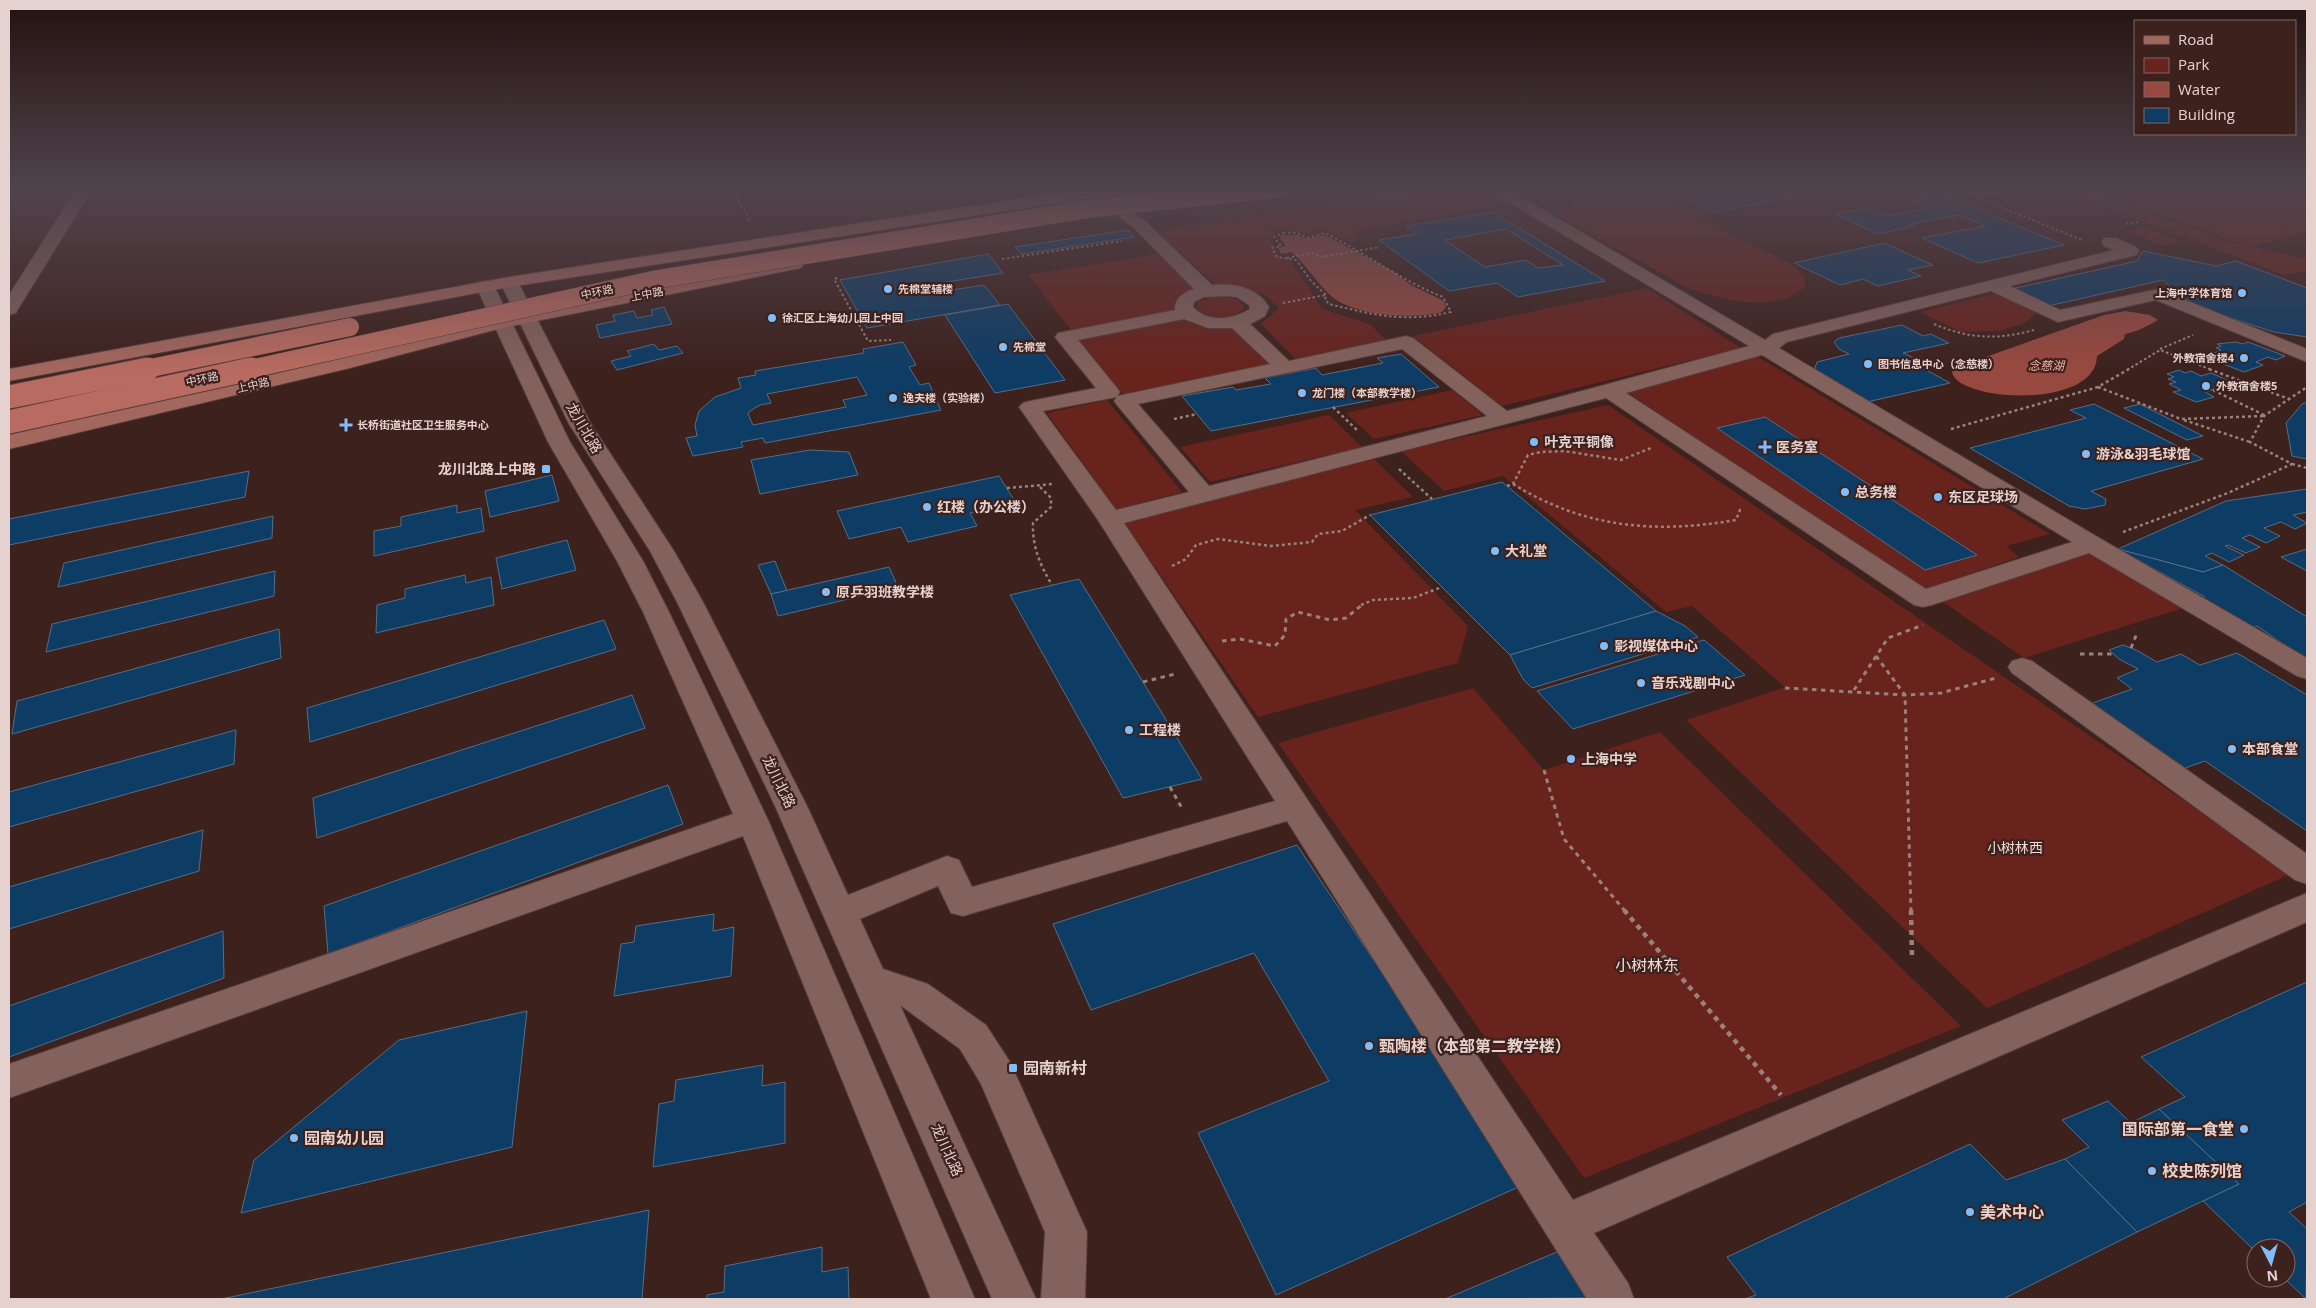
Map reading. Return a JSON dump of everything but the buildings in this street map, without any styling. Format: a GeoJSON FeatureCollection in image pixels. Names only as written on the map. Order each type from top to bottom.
{"type":"FeatureCollection","features":[{"type":"Feature","properties":{"kind":"highway","name":"中环路"},"geometry":{"type":"LineString","coordinates":[[9,397],[652,266],[758,249]]}},
{"type":"Feature","properties":{"kind":"highway","name":"中环路"},"geometry":{"type":"LineString","coordinates":[[9,422],[653,280],[842,249]]}},
{"type":"Feature","properties":{"kind":"main road"},"geometry":{"type":"LineString","coordinates":[[9,375],[485,286],[729,249]]}},
{"type":"Feature","properties":{"kind":"main road","name":"上中路"},"geometry":{"type":"LineString","coordinates":[[9,442],[350,362],[513,320],[866,249]]}},
{"type":"Feature","properties":{"kind":"street"},"geometry":{"type":"LineString","coordinates":[[9,309],[47,249]]}},
{"type":"Feature","properties":{"kind":"street"},"geometry":{"type":"LineString","coordinates":[[1165,249],[1207,291]]}},
{"type":"Feature","properties":{"kind":"street"},"geometry":{"type":"LineString","coordinates":[[1597,249],[2307,670]]}},
{"type":"Feature","properties":{"kind":"street"},"geometry":{"type":"LineString","coordinates":[[1110,519],[1609,391],[1765,348],[1780,338],[1993,285],[2111,249]]}},
{"type":"Feature","properties":{"kind":"street","name":"龙川北路"},"geometry":{"type":"LineString","coordinates":[[510,282],[513,320],[559,442],[622,546],[652,603],[752,820],[953,1299]]}},
{"type":"Feature","properties":{"kind":"street"},"geometry":{"type":"LineString","coordinates":[[1993,285],[2058,316],[2158,294],[2307,356]]}},
{"type":"Feature","properties":{"kind":"street","name":"龙川北路"},"geometry":{"type":"LineString","coordinates":[[485,286],[513,320],[662,551],[690,602],[791,806],[1014,1299]]}},
{"type":"Feature","properties":{"kind":"street"},"geometry":{"type":"LineString","coordinates":[[1220,290],[1243,293],[1258,302],[1260,307],[1258,312],[1252,317],[1237,322],[1205,321],[1187,313],[1183,308],[1184,302],[1188,297],[1207,291],[1220,290]]}},
{"type":"Feature","properties":{"kind":"street"},"geometry":{"type":"LineString","coordinates":[[1187,313],[1065,337],[1110,392],[1030,407],[1110,519],[1612,1299]]}},
{"type":"Feature","properties":{"kind":"street"},"geometry":{"type":"LineString","coordinates":[[1237,322],[1285,368]]}},
{"type":"Feature","properties":{"kind":"street"},"geometry":{"type":"LineString","coordinates":[[1204,495],[1124,401],[1406,342],[1502,418]]}},
{"type":"Feature","properties":{"kind":"street"},"geometry":{"type":"LineString","coordinates":[[1609,391],[1923,599],[2092,544]]}},
{"type":"Feature","properties":{"kind":"street"},"geometry":{"type":"LineString","coordinates":[[2022,668],[2307,871]]}},
{"type":"Feature","properties":{"kind":"street"},"geometry":{"type":"LineString","coordinates":[[839,913],[947,868],[963,903],[1295,807]]}},
{"type":"Feature","properties":{"kind":"street"},"geometry":{"type":"LineString","coordinates":[[9,1081],[752,820]]}},
{"type":"Feature","properties":{"kind":"street"},"geometry":{"type":"LineString","coordinates":[[1564,1225],[2307,907]]}},
{"type":"Feature","properties":{"kind":"street"},"geometry":{"type":"LineString","coordinates":[[870,980],[915,995],[973,1037],[996,1074],[1066,1232],[1063,1299]]}},
{"type":"Feature","properties":{"kind":"path"},"geometry":{"type":"LineString","coordinates":[[1002,259],[1067,249]]}},
{"type":"Feature","properties":{"kind":"path"},"geometry":{"type":"LineString","coordinates":[[1273,249],[1278,257],[1296,260],[1311,281],[1326,295]]}},
{"type":"Feature","properties":{"kind":"path"},"geometry":{"type":"LineString","coordinates":[[1286,258],[1312,253],[1321,257],[1366,249]]}},
{"type":"Feature","properties":{"kind":"path"},"geometry":{"type":"LineString","coordinates":[[1326,295],[1325,300],[1329,304],[1381,317],[1430,318],[1451,312],[1444,297],[1428,291],[1359,250]]}},
{"type":"Feature","properties":{"kind":"path"},"geometry":{"type":"LineString","coordinates":[[844,277],[834,278],[868,341],[891,340]]}},
{"type":"Feature","properties":{"kind":"path"},"geometry":{"type":"LineString","coordinates":[[1260,307],[1326,295]]}},
{"type":"Feature","properties":{"kind":"path"},"geometry":{"type":"LineString","coordinates":[[1899,308],[1953,333],[1970,337],[2008,338],[2039,328],[2058,316]]}},
{"type":"Feature","properties":{"kind":"path"},"geometry":{"type":"LineString","coordinates":[[1916,438],[2098,387],[2160,350],[2289,399]]}},
{"type":"Feature","properties":{"kind":"path"},"geometry":{"type":"LineString","coordinates":[[2098,387],[2181,419],[2250,442],[2292,464],[2307,468]]}},
{"type":"Feature","properties":{"kind":"path"},"geometry":{"type":"LineString","coordinates":[[2250,442],[2264,416],[2307,387]]}},
{"type":"Feature","properties":{"kind":"path"},"geometry":{"type":"LineString","coordinates":[[2213,390],[2264,416]]}},
{"type":"Feature","properties":{"kind":"path"},"geometry":{"type":"LineString","coordinates":[[2181,419],[2264,416]]}},
{"type":"Feature","properties":{"kind":"path"},"geometry":{"type":"LineString","coordinates":[[1507,486],[1513,484],[1528,455],[1542,450],[1568,450],[1621,460],[1628,459],[1639,451],[1663,446],[1694,448]]}},
{"type":"Feature","properties":{"kind":"path"},"geometry":{"type":"LineString","coordinates":[[1379,450],[1432,499]]}},
{"type":"Feature","properties":{"kind":"path"},"geometry":{"type":"LineString","coordinates":[[2092,544],[2228,492],[2292,464]]}},
{"type":"Feature","properties":{"kind":"path"},"geometry":{"type":"LineString","coordinates":[[1007,488],[1040,487],[1080,479]]}},
{"type":"Feature","properties":{"kind":"path"},"geometry":{"type":"LineString","coordinates":[[1513,484],[1542,502],[1562,509],[1617,522],[1663,528],[1736,520],[1740,510],[1757,511],[1784,507]]}},
{"type":"Feature","properties":{"kind":"path"},"geometry":{"type":"LineString","coordinates":[[1040,487],[1051,498],[1051,508],[1033,523],[1032,537],[1040,565],[1052,585]]}},
{"type":"Feature","properties":{"kind":"path"},"geometry":{"type":"LineString","coordinates":[[1143,571],[1173,566],[1186,559],[1196,545],[1218,539],[1271,546],[1312,542],[1318,534],[1342,531],[1370,515]]}},
{"type":"Feature","properties":{"kind":"path"},"geometry":{"type":"LineString","coordinates":[[1194,651],[1211,643],[1240,639],[1275,646],[1285,635],[1286,619],[1298,612],[1330,620],[1346,618],[1364,601],[1423,596],[1442,586]]}},
{"type":"Feature","properties":{"kind":"path"},"geometry":{"type":"LineString","coordinates":[[1854,690],[1888,638],[1930,622]]}},
{"type":"Feature","properties":{"kind":"path"},"geometry":{"type":"LineString","coordinates":[[2131,648],[2137,633]]}},
{"type":"Feature","properties":{"kind":"path"},"geometry":{"type":"LineString","coordinates":[[2080,654],[2114,654]]}},
{"type":"Feature","properties":{"kind":"path"},"geometry":{"type":"LineString","coordinates":[[1876,656],[1905,695],[1912,958]]}},
{"type":"Feature","properties":{"kind":"path"},"geometry":{"type":"LineString","coordinates":[[1785,688],[1854,690],[1905,695],[1941,693],[2022,668]]}},
{"type":"Feature","properties":{"kind":"path"},"geometry":{"type":"LineString","coordinates":[[1544,770],[1564,839],[1804,1122]]}},
{"type":"Feature","properties":{"kind":"green space"},"geometry":{"type":"Polygon","coordinates":[[[1177,249],[1276,249],[1280,256],[1291,262],[1322,309],[1369,324],[1387,340],[1296,360],[1261,324],[1279,308],[1266,295],[1216,285],[1177,249]]]}},
{"type":"Feature","properties":{"kind":"green space"},"geometry":{"type":"Polygon","coordinates":[[[1618,249],[1761,249],[1795,266],[1804,277],[1806,286],[1794,295],[1780,300],[1765,302],[1734,300],[1690,289],[1618,249]]]}},
{"type":"Feature","properties":{"kind":"green space"},"geometry":{"type":"Polygon","coordinates":[[[2216,249],[2261,249],[2307,259],[2307,271],[2284,275],[2216,249]]]}},
{"type":"Feature","properties":{"kind":"green space"},"geometry":{"type":"Polygon","coordinates":[[[1159,254],[1192,287],[1172,311],[1072,331],[1028,275],[1159,254]]]}},
{"type":"Feature","properties":{"kind":"green space"},"geometry":{"type":"Polygon","coordinates":[[[1647,288],[1741,348],[1502,406],[1413,336],[1647,288]]]}},
{"type":"Feature","properties":{"kind":"green space"},"geometry":{"type":"Polygon","coordinates":[[[1996,293],[2038,312],[2023,324],[1999,331],[1961,332],[1920,312],[1996,293]]]}},
{"type":"Feature","properties":{"kind":"green space"},"geometry":{"type":"Polygon","coordinates":[[[1216,296],[1237,299],[1245,307],[1235,315],[1221,317],[1202,312],[1197,308],[1198,302],[1216,296]]]}},
{"type":"Feature","properties":{"kind":"green space"},"geometry":{"type":"Polygon","coordinates":[[[1177,320],[1234,328],[1269,365],[1125,396],[1077,339],[1177,320]]]}},
{"type":"Feature","properties":{"kind":"green space"},"geometry":{"type":"Polygon","coordinates":[[[1755,355],[2050,534],[2006,546],[2019,557],[1921,590],[1627,392],[1755,355]],[[1765,417],[1718,429],[1925,570],[1976,555],[1765,417]]]}},
{"type":"Feature","properties":{"kind":"green space"},"geometry":{"type":"Polygon","coordinates":[[[1452,390],[1483,415],[1374,439],[1346,413],[1452,390]]]}},
{"type":"Feature","properties":{"kind":"green space"},"geometry":{"type":"Polygon","coordinates":[[[1107,400],[1182,492],[1116,509],[1047,413],[1107,400]]]}},
{"type":"Feature","properties":{"kind":"green space","name":"小树林西"},"geometry":{"type":"Polygon","coordinates":[[[1608,405],[2291,874],[1987,1008],[1686,720],[1785,687],[1692,606],[1666,612],[1503,476],[1444,491],[1401,451],[1608,405]]]}},
{"type":"Feature","properties":{"kind":"green space"},"geometry":{"type":"Polygon","coordinates":[[[1329,415],[1362,447],[1210,482],[1180,447],[1329,415]]]}},
{"type":"Feature","properties":{"kind":"green space"},"geometry":{"type":"Polygon","coordinates":[[[1374,459],[1413,497],[1355,510],[1468,626],[1458,663],[1258,717],[1124,522],[1374,459]]]}},
{"type":"Feature","properties":{"kind":"green space"},"geometry":{"type":"Polygon","coordinates":[[[2090,552],[2183,608],[2024,658],[1939,599],[2090,552]]]}},
{"type":"Feature","properties":{"kind":"green space","name":"小树林东"},"geometry":{"type":"Polygon","coordinates":[[[1473,688],[1544,770],[1660,732],[1961,1026],[1584,1178],[1278,743],[1473,688]]]}},
{"type":"Feature","properties":{"kind":"water"},"geometry":{"type":"Polygon","coordinates":[[[1279,249],[1351,249],[1394,272],[1411,285],[1444,301],[1446,307],[1442,312],[1416,316],[1369,312],[1354,308],[1341,303],[1331,296],[1291,252],[1281,254],[1279,249]]]}},
{"type":"Feature","properties":{"kind":"water","name":"念慈湖"},"geometry":{"type":"Polygon","coordinates":[[[2125,311],[2150,315],[2158,320],[2125,334],[2124,339],[2097,356],[2090,374],[2073,386],[2049,393],[2022,396],[1995,394],[1972,388],[1957,380],[1952,369],[2104,315],[2125,311]]]}},
{"type":"Feature","properties":{"kind":"place","name":"先棉堂辅楼"},"geometry":{"type":"Point","coordinates":[888,289]}},
{"type":"Feature","properties":{"kind":"place","name":"上海中学体育馆"},"geometry":{"type":"Point","coordinates":[2242,293]}},
{"type":"Feature","properties":{"kind":"place","name":"徐汇区上海幼儿园上中园"},"geometry":{"type":"Point","coordinates":[772,318]}},
{"type":"Feature","properties":{"kind":"place","name":"先棉堂"},"geometry":{"type":"Point","coordinates":[1003,347]}},
{"type":"Feature","properties":{"kind":"place","name":"外教宿舍楼4"},"geometry":{"type":"Point","coordinates":[2244,358]}},
{"type":"Feature","properties":{"kind":"place","name":"图书信息中心（念慈楼）"},"geometry":{"type":"Point","coordinates":[1868,364]}},
{"type":"Feature","properties":{"kind":"place","name":"外教宿舍楼5"},"geometry":{"type":"Point","coordinates":[2206,386]}},
{"type":"Feature","properties":{"kind":"place","name":"龙门楼（本部教学楼）"},"geometry":{"type":"Point","coordinates":[1302,393]}},
{"type":"Feature","properties":{"kind":"place","name":"逸夫楼（实验楼）"},"geometry":{"type":"Point","coordinates":[893,398]}},
{"type":"Feature","properties":{"kind":"place","name":"长桥街道社区卫生服务中心"},"geometry":{"type":"Point","coordinates":[346,425]}},
{"type":"Feature","properties":{"kind":"place","name":"叶克平铜像"},"geometry":{"type":"Point","coordinates":[1534,442]}},
{"type":"Feature","properties":{"kind":"place","name":"医务室"},"geometry":{"type":"Point","coordinates":[1765,447]}},
{"type":"Feature","properties":{"kind":"place","name":"游泳&羽毛球馆"},"geometry":{"type":"Point","coordinates":[2086,454]}},
{"type":"Feature","properties":{"kind":"place","name":"龙川北路上中路"},"geometry":{"type":"Point","coordinates":[546,469]}},
{"type":"Feature","properties":{"kind":"place","name":"总务楼"},"geometry":{"type":"Point","coordinates":[1845,492]}},
{"type":"Feature","properties":{"kind":"place","name":"东区足球场"},"geometry":{"type":"Point","coordinates":[1938,497]}},
{"type":"Feature","properties":{"kind":"place","name":"红楼（办公楼）"},"geometry":{"type":"Point","coordinates":[927,507]}},
{"type":"Feature","properties":{"kind":"place","name":"大礼堂"},"geometry":{"type":"Point","coordinates":[1495,551]}},
{"type":"Feature","properties":{"kind":"place","name":"原乒羽班教学楼"},"geometry":{"type":"Point","coordinates":[826,592]}},
{"type":"Feature","properties":{"kind":"place","name":"影视媒体中心"},"geometry":{"type":"Point","coordinates":[1604,646]}},
{"type":"Feature","properties":{"kind":"place","name":"音乐戏剧中心"},"geometry":{"type":"Point","coordinates":[1641,683]}},
{"type":"Feature","properties":{"kind":"place","name":"工程楼"},"geometry":{"type":"Point","coordinates":[1129,730]}},
{"type":"Feature","properties":{"kind":"place","name":"本部食堂"},"geometry":{"type":"Point","coordinates":[2232,749]}},
{"type":"Feature","properties":{"kind":"place","name":"上海中学"},"geometry":{"type":"Point","coordinates":[1571,759]}},
{"type":"Feature","properties":{"kind":"place","name":"甄陶楼（本部第二教学楼）"},"geometry":{"type":"Point","coordinates":[1369,1046]}},
{"type":"Feature","properties":{"kind":"place","name":"园南新村"},"geometry":{"type":"Point","coordinates":[1013,1068]}},
{"type":"Feature","properties":{"kind":"place","name":"国际部第一食堂"},"geometry":{"type":"Point","coordinates":[2244,1129]}},
{"type":"Feature","properties":{"kind":"place","name":"园南幼儿园"},"geometry":{"type":"Point","coordinates":[294,1138]}},
{"type":"Feature","properties":{"kind":"place","name":"校史陈列馆"},"geometry":{"type":"Point","coordinates":[2152,1171]}},
{"type":"Feature","properties":{"kind":"place","name":"美术中心"},"geometry":{"type":"Point","coordinates":[1970,1212]}}]}
